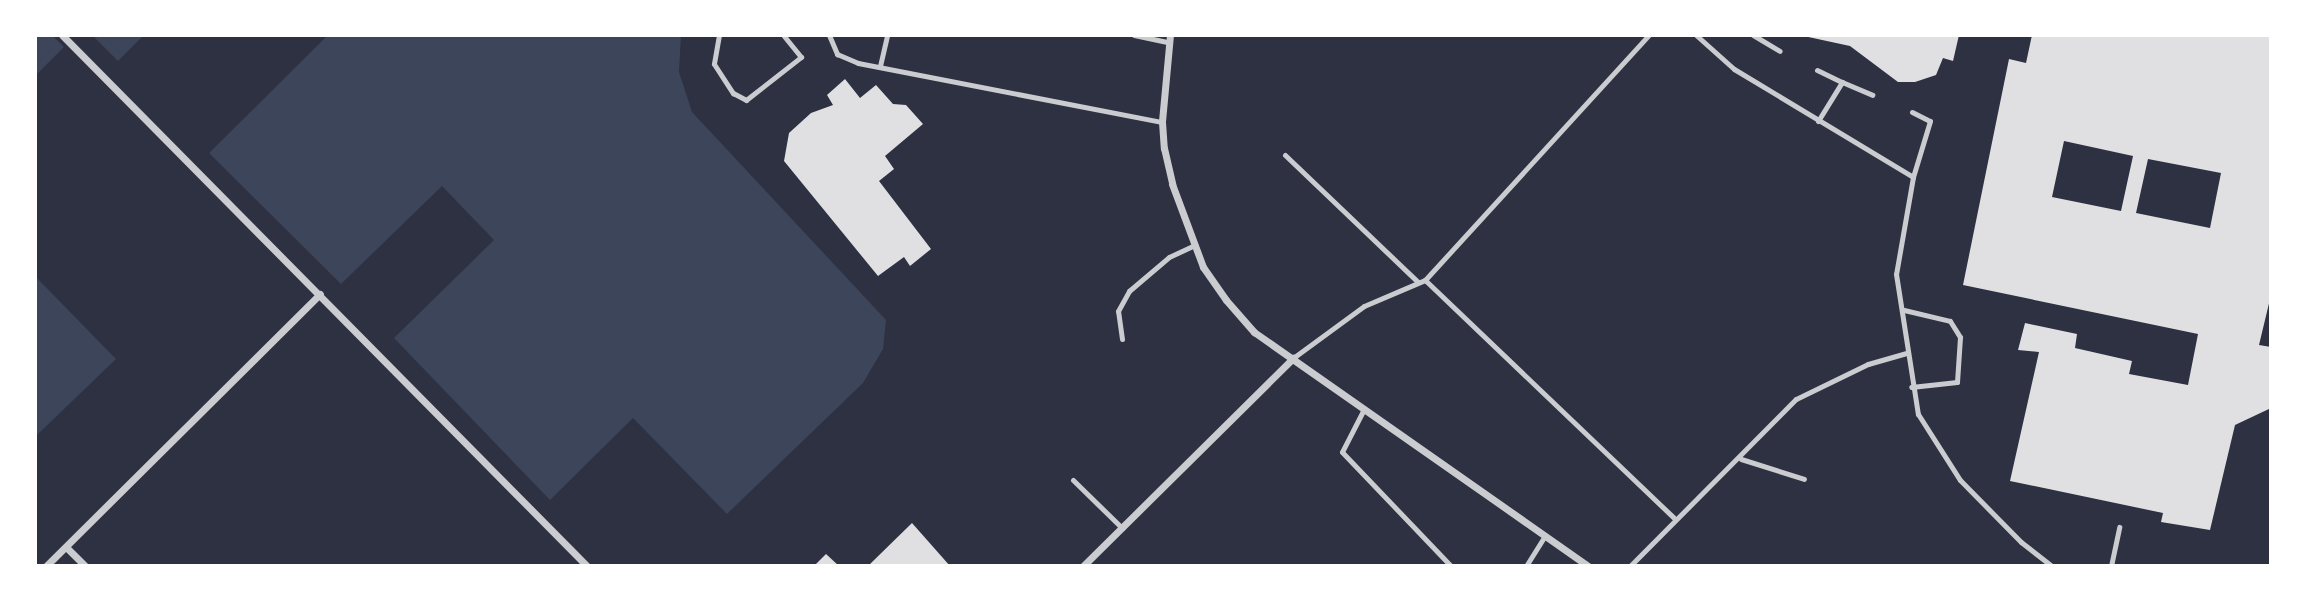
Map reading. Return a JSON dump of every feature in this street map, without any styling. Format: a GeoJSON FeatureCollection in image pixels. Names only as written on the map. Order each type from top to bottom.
{"type":"FeatureCollection","features":[{"type":"Feature","properties":{"kind":"street"},"geometry":{"type":"LineString","coordinates":[[62,35],[587,566]]}},
{"type":"Feature","properties":{"kind":"street"},"geometry":{"type":"LineString","coordinates":[[1169,38],[1162,122],[1172,184],[1195,245],[1226,300],[1254,332],[1588,566]]}},
{"type":"Feature","properties":{"kind":"street"},"geometry":{"type":"LineString","coordinates":[[46,566],[320,294]]}},
{"type":"Feature","properties":{"kind":"street"},"geometry":{"type":"LineString","coordinates":[[1083,566],[1293,358]]}},
{"type":"Feature","properties":{"kind":"street"},"geometry":{"type":"LineString","coordinates":[[66,547],[85,566]]}},
{"type":"Feature","properties":{"kind":"lane"},"geometry":{"type":"LineString","coordinates":[[719,35],[714,64],[733,93],[746,100],[800,57],[783,35]]}},
{"type":"Feature","properties":{"kind":"lane"},"geometry":{"type":"LineString","coordinates":[[829,35],[837,54],[880,66],[1162,122]]}},
{"type":"Feature","properties":{"kind":"lane"},"geometry":{"type":"LineString","coordinates":[[880,66],[887,35]]}},
{"type":"Feature","properties":{"kind":"lane"},"geometry":{"type":"LineString","coordinates":[[1134,35],[1169,38]]}},
{"type":"Feature","properties":{"kind":"lane"},"geometry":{"type":"LineString","coordinates":[[1293,358],[1364,306],[1425,280],[1649,35]]}},
{"type":"Feature","properties":{"kind":"lane"},"geometry":{"type":"LineString","coordinates":[[1698,35],[1734,69],[1913,177]]}},
{"type":"Feature","properties":{"kind":"lane"},"geometry":{"type":"LineString","coordinates":[[1753,35],[1780,51]]}},
{"type":"Feature","properties":{"kind":"lane"},"geometry":{"type":"LineString","coordinates":[[1817,70],[1872,95]]}},
{"type":"Feature","properties":{"kind":"lane"},"geometry":{"type":"LineString","coordinates":[[1818,121],[1842,82]]}},
{"type":"Feature","properties":{"kind":"lane"},"geometry":{"type":"LineString","coordinates":[[1912,112],[1930,121],[1913,177],[1896,274],[1905,310],[1906,353],[1918,414],[1960,480],[2021,542],[2052,566]]}},
{"type":"Feature","properties":{"kind":"lane"},"geometry":{"type":"LineString","coordinates":[[1285,155],[1418,282]]}},
{"type":"Feature","properties":{"kind":"lane"},"geometry":{"type":"LineString","coordinates":[[1122,339],[1118,310],[1129,291],[1169,257],[1195,245]]}},
{"type":"Feature","properties":{"kind":"lane"},"geometry":{"type":"LineString","coordinates":[[1425,280],[1674,518]]}},
{"type":"Feature","properties":{"kind":"lane"},"geometry":{"type":"LineString","coordinates":[[1905,310],[1950,321],[1960,337],[1957,383],[1911,387]]}},
{"type":"Feature","properties":{"kind":"lane"},"geometry":{"type":"LineString","coordinates":[[1630,566],[1674,518],[1741,459],[1796,399],[1868,364],[1906,353]]}},
{"type":"Feature","properties":{"kind":"lane"},"geometry":{"type":"LineString","coordinates":[[1364,409],[1342,452],[1451,566]]}},
{"type":"Feature","properties":{"kind":"lane"},"geometry":{"type":"LineString","coordinates":[[1741,459],[1804,479]]}},
{"type":"Feature","properties":{"kind":"lane"},"geometry":{"type":"LineString","coordinates":[[1073,480],[1122,528]]}},
{"type":"Feature","properties":{"kind":"lane"},"geometry":{"type":"LineString","coordinates":[[2110,566],[2119,527]]}},
{"type":"Feature","properties":{"kind":"lane"},"geometry":{"type":"LineString","coordinates":[[1526,566],[1545,535]]}},
{"type":"Feature","properties":{"kind":"shaded area"},"geometry":{"type":"Polygon","coordinates":[[[35,35],[52,35],[64,47],[35,76],[35,35]]]}},
{"type":"Feature","properties":{"kind":"shaded area"},"geometry":{"type":"Polygon","coordinates":[[[92,35],[144,35],[118,61],[92,35]]]}},
{"type":"Feature","properties":{"kind":"shaded area"},"geometry":{"type":"Polygon","coordinates":[[[328,35],[681,35],[679,72],[692,112],[886,320],[883,349],[863,383],[727,514],[633,418],[550,500],[394,338],[494,240],[442,186],[341,284],[209,153],[328,35]]]}},
{"type":"Feature","properties":{"kind":"shaded area"},"geometry":{"type":"Polygon","coordinates":[[[35,276],[116,359],[35,437],[35,276]]]}},
{"type":"Feature","properties":{"kind":"building"},"geometry":{"type":"Polygon","coordinates":[[[1799,35],[1959,35],[1953,61],[1943,58],[1936,75],[1915,82],[1898,82],[1850,46],[1799,35]]]}},
{"type":"Feature","properties":{"kind":"building"},"geometry":{"type":"Polygon","coordinates":[[[2032,35],[2271,35],[2271,295],[2259,345],[2271,347],[2271,408],[2235,425],[2210,530],[2161,522],[2163,513],[2010,481],[2039,352],[2018,350],[2025,323],[2077,334],[2075,348],[2132,361],[2129,374],[2188,385],[2198,334],[1963,285],[2009,59],[2026,63],[2032,35]],[[2064,141],[2052,197],[2121,211],[2133,156],[2064,141]],[[2148,159],[2136,213],[2210,228],[2221,173],[2148,159]]]}},
{"type":"Feature","properties":{"kind":"building"},"geometry":{"type":"Polygon","coordinates":[[[845,79],[860,98],[876,85],[893,104],[906,105],[923,124],[885,156],[894,169],[879,181],[931,249],[910,266],[904,257],[878,276],[784,161],[789,133],[811,113],[833,105],[827,95],[845,79]]]}},
{"type":"Feature","properties":{"kind":"building"},"geometry":{"type":"Polygon","coordinates":[[[912,523],[950,566],[868,566],[912,523]]]}},
{"type":"Feature","properties":{"kind":"building"},"geometry":{"type":"Polygon","coordinates":[[[826,554],[839,566],[814,566],[826,554]]]}}]}
